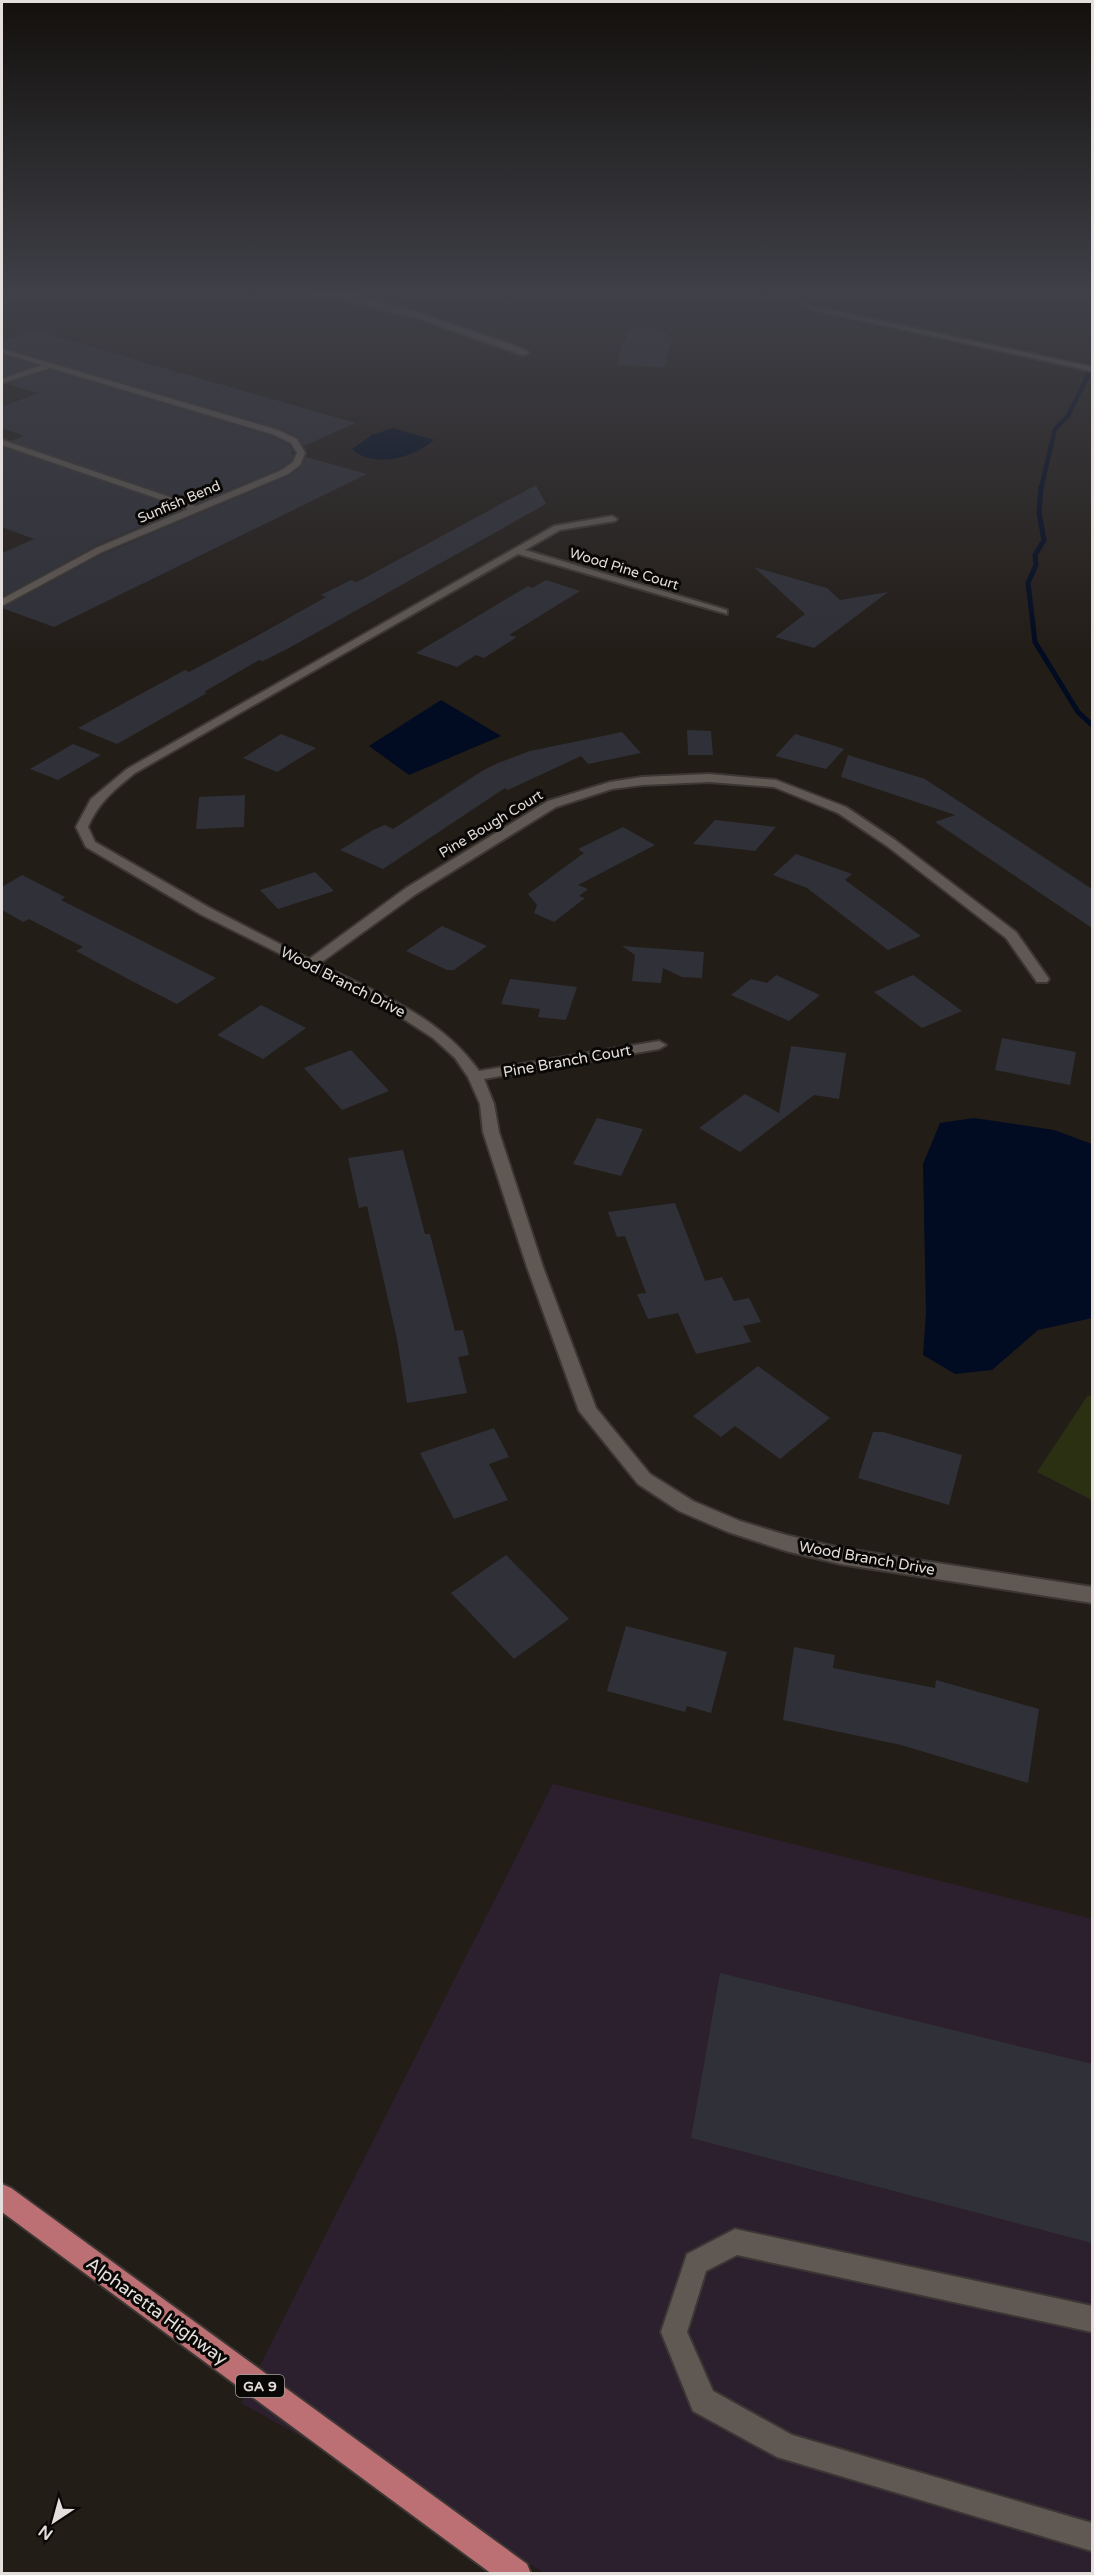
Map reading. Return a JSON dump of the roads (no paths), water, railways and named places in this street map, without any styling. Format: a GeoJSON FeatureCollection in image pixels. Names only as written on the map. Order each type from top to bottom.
{"type":"FeatureCollection","features":[{"type":"Feature","properties":{"kind":"main road","name":"Alpharetta Highway"},"geometry":{"type":"LineString","coordinates":[[2,2197],[517,2574]]}},
{"type":"Feature","properties":{"kind":"street","name":"Sunfish Bend"},"geometry":{"type":"LineString","coordinates":[[2,603],[99,550],[289,470],[300,459],[301,453],[297,444],[275,432],[205,411]]}},
{"type":"Feature","properties":{"kind":"street"},"geometry":{"type":"LineString","coordinates":[[2,442],[196,509]]}},
{"type":"Feature","properties":{"kind":"street","name":"Wood Branch Drive"},"geometry":{"type":"LineString","coordinates":[[612,519],[557,528],[130,771],[102,792],[88,809],[82,827],[90,844],[205,911],[309,965],[384,1000],[412,1016],[460,1055],[475,1076],[487,1104],[491,1132],[535,1267],[588,1411],[644,1479],[686,1506],[735,1527],[786,1544],[840,1556],[1092,1595]]}},
{"type":"Feature","properties":{"kind":"street","name":"Wood Pine Court"},"geometry":{"type":"LineString","coordinates":[[517,551],[723,612]]}},
{"type":"Feature","properties":{"kind":"street","name":"Pine Bough Court"},"geometry":{"type":"LineString","coordinates":[[309,965],[411,891],[552,804],[610,786],[675,778],[709,778],[776,784],[842,810],[891,843],[1011,935],[1042,979]]}},
{"type":"Feature","properties":{"kind":"street","name":"Pine Branch Court"},"geometry":{"type":"LineString","coordinates":[[475,1076],[659,1045]]}},
{"type":"Feature","properties":{"kind":"street"},"geometry":{"type":"LineString","coordinates":[[1092,2319],[735,2242],[696,2263],[674,2332],[703,2401],[787,2447],[1092,2537]]}},
{"type":"Feature","properties":{"kind":"water"},"geometry":{"type":"Polygon","coordinates":[[[393,428],[434,440],[416,452],[393,459],[370,459],[352,449],[372,435],[393,428]]]}},
{"type":"Feature","properties":{"kind":"water"},"geometry":{"type":"Polygon","coordinates":[[[441,700],[501,736],[409,775],[369,746],[441,700]]]}},
{"type":"Feature","properties":{"kind":"water"},"geometry":{"type":"Polygon","coordinates":[[[974,1118],[1054,1130],[1092,1144],[1092,1318],[1038,1330],[992,1370],[955,1374],[923,1355],[926,1313],[923,1164],[940,1123],[974,1118]]]}},
{"type":"Feature","properties":{"kind":"waterway"},"geometry":{"type":"LineString","coordinates":[[1041,489],[1055,429],[1070,411]]}},
{"type":"Feature","properties":{"kind":"waterway"},"geometry":{"type":"LineString","coordinates":[[1041,487],[1039,513],[1044,540],[1035,555],[1036,565],[1028,583],[1035,642],[1078,712],[1092,725]]}}]}
